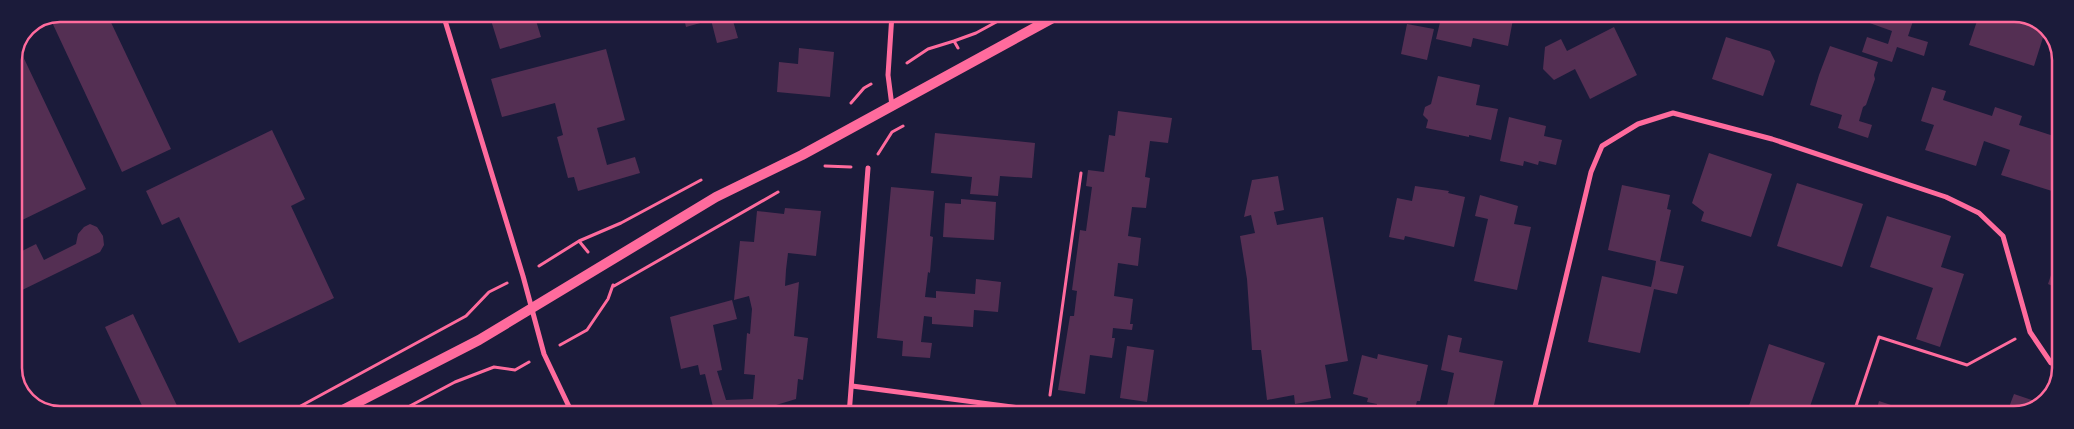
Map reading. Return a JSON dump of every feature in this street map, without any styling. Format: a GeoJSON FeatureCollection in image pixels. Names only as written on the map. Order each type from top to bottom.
{"type":"FeatureCollection","features":[{"type":"Feature","properties":{"kind":"main road"},"geometry":{"type":"LineString","coordinates":[[349,406],[479,340],[716,197],[802,155],[1043,23]]}},
{"type":"Feature","properties":{"kind":"street"},"geometry":{"type":"LineString","coordinates":[[446,23],[523,276],[544,354],[569,406]]}},
{"type":"Feature","properties":{"kind":"street"},"geometry":{"type":"LineString","coordinates":[[891,23],[888,75],[892,107]]}},
{"type":"Feature","properties":{"kind":"street"},"geometry":{"type":"LineString","coordinates":[[1535,406],[1591,172],[1602,146],[1638,124],[1673,113],[1772,139],[1946,197],[1979,213],[2003,236],[2030,332],[2052,363]]}},
{"type":"Feature","properties":{"kind":"street"},"geometry":{"type":"LineString","coordinates":[[850,406],[868,168]]}},
{"type":"Feature","properties":{"kind":"street"},"geometry":{"type":"LineString","coordinates":[[852,386],[1009,406]]}},
{"type":"Feature","properties":{"kind":"path"},"geometry":{"type":"LineString","coordinates":[[888,75],[928,49],[976,33],[994,23]]}},
{"type":"Feature","properties":{"kind":"path"},"geometry":{"type":"LineString","coordinates":[[954,41],[966,65]]}},
{"type":"Feature","properties":{"kind":"path"},"geometry":{"type":"LineString","coordinates":[[822,166],[868,168],[892,132],[909,122]]}},
{"type":"Feature","properties":{"kind":"path"},"geometry":{"type":"LineString","coordinates":[[1049,406],[1081,173]]}},
{"type":"Feature","properties":{"kind":"path"},"geometry":{"type":"LineString","coordinates":[[614,286],[781,190]]}},
{"type":"Feature","properties":{"kind":"path"},"geometry":{"type":"LineString","coordinates":[[301,406],[466,316],[489,292],[523,276],[579,241]]}},
{"type":"Feature","properties":{"kind":"path"},"geometry":{"type":"LineString","coordinates":[[1856,406],[1879,337],[1967,365],[2030,332]]}},
{"type":"Feature","properties":{"kind":"building"},"geometry":{"type":"Polygon","coordinates":[[[52,23],[111,23],[171,149],[122,172],[52,23]]]}},
{"type":"Feature","properties":{"kind":"building"},"geometry":{"type":"Polygon","coordinates":[[[492,23],[537,23],[541,37],[500,49],[492,23]]]}},
{"type":"Feature","properties":{"kind":"building"},"geometry":{"type":"Polygon","coordinates":[[[685,23],[700,23],[686,27],[685,23]]]}},
{"type":"Feature","properties":{"kind":"building"},"geometry":{"type":"Polygon","coordinates":[[[712,23],[734,23],[738,38],[717,43],[712,23]]]}},
{"type":"Feature","properties":{"kind":"building"},"geometry":{"type":"Polygon","coordinates":[[[1440,23],[1512,23],[1508,46],[1473,38],[1471,47],[1436,39],[1440,23]]]}},
{"type":"Feature","properties":{"kind":"building"},"geometry":{"type":"Polygon","coordinates":[[[1870,23],[1912,23],[1908,36],[1928,42],[1924,56],[1897,47],[1892,62],[1862,52],[1867,37],[1888,44],[1892,31],[1870,23]]]}},
{"type":"Feature","properties":{"kind":"building"},"geometry":{"type":"Polygon","coordinates":[[[1976,23],[2021,23],[2032,28],[2043,37],[2034,66],[1969,45],[1976,23]]]}},
{"type":"Feature","properties":{"kind":"building"},"geometry":{"type":"Polygon","coordinates":[[[1407,24],[1434,29],[1427,60],[1401,54],[1407,24]]]}},
{"type":"Feature","properties":{"kind":"building"},"geometry":{"type":"Polygon","coordinates":[[[1614,27],[1637,75],[1590,99],[1575,69],[1554,80],[1543,69],[1545,47],[1561,39],[1567,51],[1614,27]]]}},
{"type":"Feature","properties":{"kind":"building"},"geometry":{"type":"Polygon","coordinates":[[[1726,37],[1770,51],[1775,61],[1763,96],[1712,79],[1726,37]]]}},
{"type":"Feature","properties":{"kind":"building"},"geometry":{"type":"Polygon","coordinates":[[[1830,46],[1878,62],[1874,75],[1875,79],[1859,121],[1872,125],[1868,138],[1838,128],[1842,115],[1810,105],[1830,46]]]}},
{"type":"Feature","properties":{"kind":"building"},"geometry":{"type":"Polygon","coordinates":[[[799,48],[834,52],[830,97],[777,92],[779,62],[798,64],[799,48]]]}},
{"type":"Feature","properties":{"kind":"building"},"geometry":{"type":"Polygon","coordinates":[[[606,49],[625,120],[597,128],[607,165],[635,157],[640,173],[578,191],[574,177],[568,178],[557,137],[563,135],[555,103],[502,117],[491,79],[606,49]]]}},
{"type":"Feature","properties":{"kind":"building"},"geometry":{"type":"Polygon","coordinates":[[[23,56],[86,189],[23,220],[23,56]]]}},
{"type":"Feature","properties":{"kind":"building"},"geometry":{"type":"Polygon","coordinates":[[[1438,76],[1480,85],[1476,105],[1498,109],[1491,140],[1426,128],[1428,120],[1423,115],[1425,107],[1431,104],[1438,76]]]}},
{"type":"Feature","properties":{"kind":"building"},"geometry":{"type":"Polygon","coordinates":[[[1932,87],[1946,91],[1943,100],[1992,116],[1995,107],[2022,116],[2019,125],[2051,135],[2051,191],[2001,175],[2010,150],[1984,141],[1976,166],[1925,150],[1934,125],[1921,121],[1932,87]]]}},
{"type":"Feature","properties":{"kind":"building"},"geometry":{"type":"Polygon","coordinates":[[[1118,111],[1172,118],[1168,143],[1150,141],[1145,177],[1150,178],[1146,208],[1132,207],[1128,236],[1141,238],[1138,266],[1118,263],[1114,296],[1133,299],[1130,324],[1133,324],[1132,330],[1113,328],[1112,338],[1115,338],[1112,358],[1090,355],[1085,394],[1058,390],[1070,316],[1074,316],[1077,291],[1072,290],[1080,230],[1086,231],[1092,187],[1086,186],[1088,170],[1104,172],[1109,135],[1115,136],[1118,111]]]}},
{"type":"Feature","properties":{"kind":"building"},"geometry":{"type":"Polygon","coordinates":[[[1509,117],[1546,126],[1544,136],[1562,140],[1556,165],[1539,161],[1538,165],[1524,161],[1523,166],[1500,161],[1509,117]]]}},
{"type":"Feature","properties":{"kind":"building"},"geometry":{"type":"Polygon","coordinates":[[[272,130],[305,199],[291,206],[334,298],[239,343],[179,217],[162,225],[146,191],[272,130]]]}},
{"type":"Feature","properties":{"kind":"building"},"geometry":{"type":"Polygon","coordinates":[[[935,133],[1035,143],[1032,178],[1000,176],[998,196],[970,194],[972,177],[931,173],[935,133]]]}},
{"type":"Feature","properties":{"kind":"building"},"geometry":{"type":"Polygon","coordinates":[[[1709,153],[1772,174],[1751,237],[1701,221],[1704,212],[1692,203],[1709,153]]]}},
{"type":"Feature","properties":{"kind":"building"},"geometry":{"type":"Polygon","coordinates":[[[1278,176],[1284,210],[1274,212],[1277,225],[1323,217],[1348,361],[1325,365],[1331,398],[1295,404],[1294,395],[1267,400],[1261,350],[1252,350],[1247,279],[1240,236],[1255,233],[1251,215],[1244,217],[1252,180],[1278,176]]]}},
{"type":"Feature","properties":{"kind":"building"},"geometry":{"type":"Polygon","coordinates":[[[1797,183],[1863,204],[1842,267],[1777,246],[1797,183]]]}},
{"type":"Feature","properties":{"kind":"building"},"geometry":{"type":"Polygon","coordinates":[[[1622,185],[1670,195],[1667,209],[1671,210],[1660,261],[1684,266],[1677,294],[1654,289],[1640,353],[1588,342],[1602,276],[1651,287],[1654,274],[1656,261],[1608,250],[1622,185]]]}},
{"type":"Feature","properties":{"kind":"building"},"geometry":{"type":"Polygon","coordinates":[[[1415,186],[1449,191],[1448,193],[1465,197],[1454,247],[1405,236],[1404,240],[1389,237],[1397,198],[1412,201],[1415,186]]]}},
{"type":"Feature","properties":{"kind":"building"},"geometry":{"type":"Polygon","coordinates":[[[891,187],[934,191],[930,236],[933,237],[930,273],[928,272],[925,297],[936,298],[936,291],[975,294],[976,279],[1001,282],[998,312],[974,310],[973,327],[932,324],[932,317],[924,316],[921,342],[932,343],[930,358],[902,356],[903,341],[877,338],[891,187]]]}},
{"type":"Feature","properties":{"kind":"building"},"geometry":{"type":"Polygon","coordinates":[[[1480,195],[1518,206],[1514,224],[1531,227],[1517,290],[1474,281],[1488,219],[1475,216],[1480,195]]]}},
{"type":"Feature","properties":{"kind":"building"},"geometry":{"type":"Polygon","coordinates":[[[961,199],[996,202],[994,240],[943,237],[945,203],[961,204],[961,199]]]}},
{"type":"Feature","properties":{"kind":"building"},"geometry":{"type":"Polygon","coordinates":[[[785,208],[821,211],[816,256],[788,253],[785,286],[799,282],[794,336],[808,338],[803,380],[798,379],[796,399],[773,406],[713,406],[705,374],[700,375],[698,365],[681,369],[670,317],[732,300],[737,319],[713,325],[722,370],[717,371],[726,400],[753,399],[755,375],[744,374],[747,333],[750,334],[752,309],[749,296],[734,300],[740,241],[754,242],[757,211],[784,214],[785,208]]]}},
{"type":"Feature","properties":{"kind":"building"},"geometry":{"type":"Polygon","coordinates":[[[1887,216],[1951,236],[1941,267],[1964,274],[1940,347],[1916,339],[1933,288],[1870,267],[1887,216]]]}},
{"type":"Feature","properties":{"kind":"building"},"geometry":{"type":"Polygon","coordinates":[[[90,224],[97,227],[103,236],[104,245],[100,252],[23,290],[23,251],[36,244],[44,260],[76,244],[78,234],[84,227],[90,224]]]}},
{"type":"Feature","properties":{"kind":"building"},"geometry":{"type":"Polygon","coordinates":[[[2052,273],[2052,286],[2048,284],[2052,273]]]}},
{"type":"Feature","properties":{"kind":"building"},"geometry":{"type":"Polygon","coordinates":[[[133,314],[177,406],[142,406],[105,327],[133,314]]]}},
{"type":"Feature","properties":{"kind":"building"},"geometry":{"type":"Polygon","coordinates":[[[1448,335],[1462,338],[1459,352],[1503,361],[1494,406],[1447,406],[1454,373],[1441,370],[1448,335]]]}},
{"type":"Feature","properties":{"kind":"building"},"geometry":{"type":"Polygon","coordinates":[[[1769,344],[1825,363],[1810,406],[1749,406],[1769,344]]]}},
{"type":"Feature","properties":{"kind":"building"},"geometry":{"type":"Polygon","coordinates":[[[1127,346],[1154,350],[1147,402],[1120,398],[1127,346]]]}},
{"type":"Feature","properties":{"kind":"building"},"geometry":{"type":"Polygon","coordinates":[[[1378,354],[1428,365],[1420,401],[1417,401],[1416,406],[1377,406],[1377,404],[1367,402],[1368,398],[1353,394],[1362,355],[1377,359],[1378,354]]]}},
{"type":"Feature","properties":{"kind":"building"},"geometry":{"type":"Polygon","coordinates":[[[2014,394],[2033,400],[2021,406],[2009,406],[2014,394]]]}},
{"type":"Feature","properties":{"kind":"building"},"geometry":{"type":"Polygon","coordinates":[[[1879,401],[1894,406],[1878,406],[1879,401]]]}}]}
